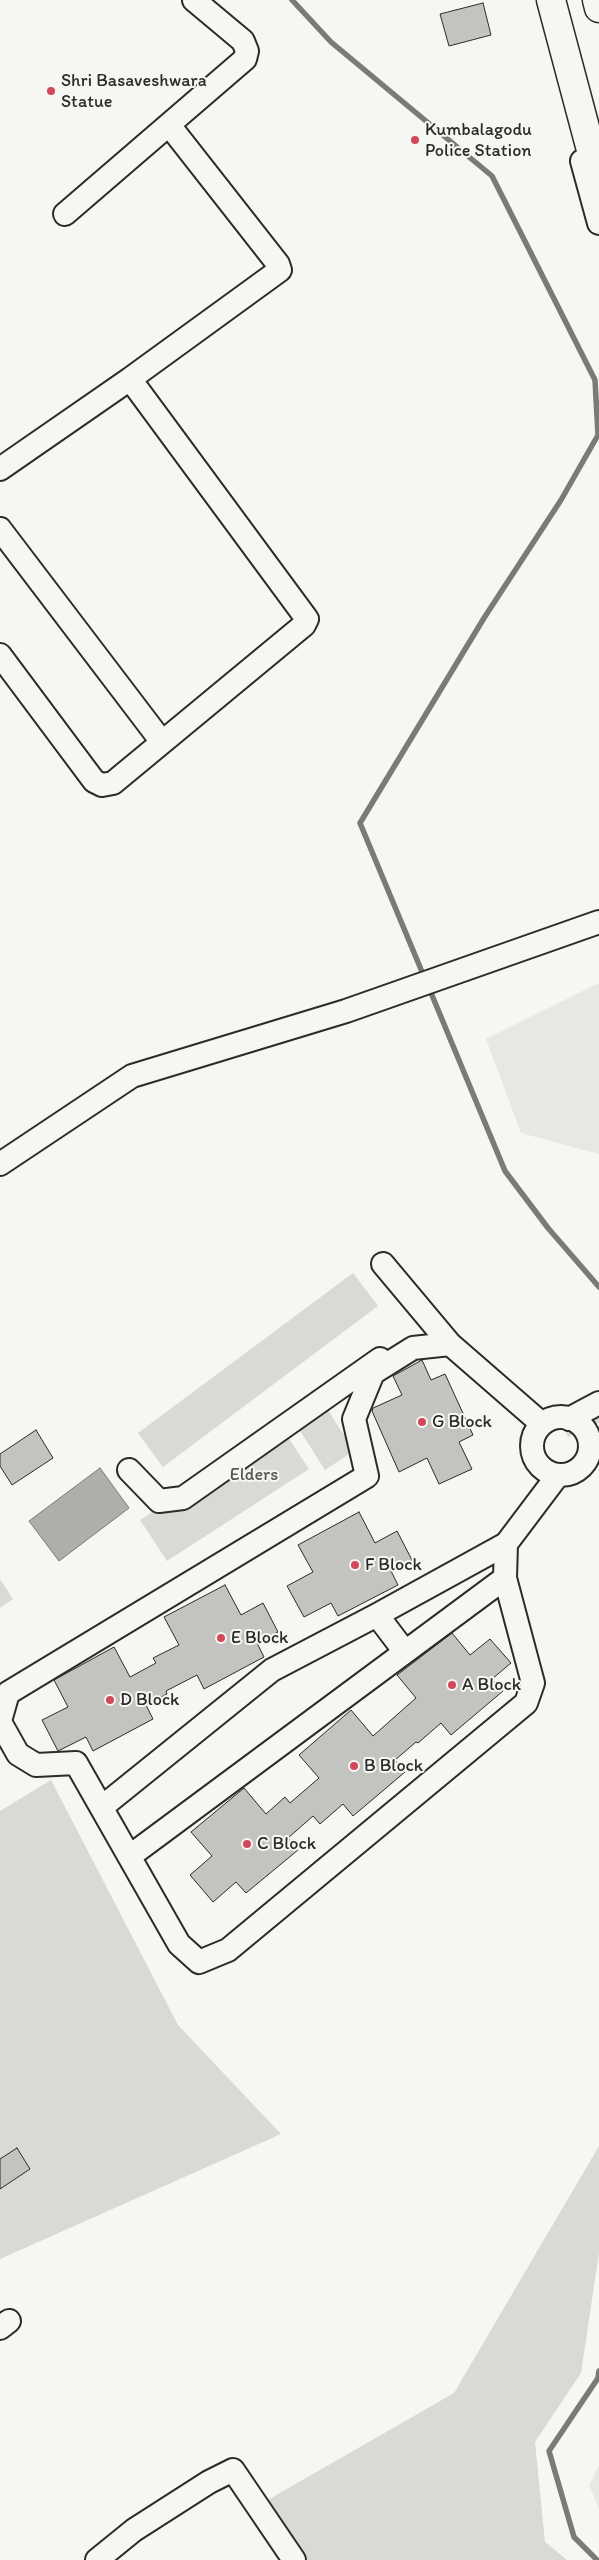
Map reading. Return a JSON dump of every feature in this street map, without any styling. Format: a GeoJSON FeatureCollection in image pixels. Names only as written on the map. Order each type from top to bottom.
{"type":"FeatureCollection","features":[{"type":"Feature","properties":{"kind":"highway"},"geometry":{"type":"LineString","coordinates":[[597,0],[599,8]]}},
{"type":"Feature","properties":{"kind":"highway"},"geometry":{"type":"LineString","coordinates":[[550,2],[599,138]]}},
{"type":"Feature","properties":{"kind":"highway"},"geometry":{"type":"LineString","coordinates":[[550,2],[599,180]]}},
{"type":"Feature","properties":{"kind":"street"},"geometry":{"type":"LineString","coordinates":[[65,214],[246,59],[247,51],[243,41],[194,0]]}},
{"type":"Feature","properties":{"kind":"street"},"geometry":{"type":"LineString","coordinates":[[550,2],[599,222]]}},
{"type":"Feature","properties":{"kind":"street"},"geometry":{"type":"LineString","coordinates":[[0,469],[130,380],[280,270],[278,264],[169,125]]}},
{"type":"Feature","properties":{"kind":"street"},"geometry":{"type":"LineString","coordinates":[[0,655],[94,781],[102,785],[112,782],[162,742],[304,625],[307,619],[130,380]]}},
{"type":"Feature","properties":{"kind":"street"},"geometry":{"type":"LineString","coordinates":[[0,530],[162,742]]}},
{"type":"Feature","properties":{"kind":"street"},"geometry":{"type":"LineString","coordinates":[[0,1164],[132,1076],[362,1005],[599,922]]}},
{"type":"Feature","properties":{"kind":"street"},"geometry":{"type":"LineString","coordinates":[[383,1264],[450,1344],[542,1424]]}},
{"type":"Feature","properties":{"kind":"street"},"geometry":{"type":"LineString","coordinates":[[129,1470],[159,1501],[183,1498],[404,1342],[413,1348]]}},
{"type":"Feature","properties":{"kind":"street"},"geometry":{"type":"LineString","coordinates":[[450,1344],[413,1348],[373,1373],[354,1419],[367,1476],[8,1693],[0,1721],[18,1754],[36,1765],[76,1763],[179,1944],[198,1962],[228,1950],[526,1704],[533,1683],[504,1578],[506,1544]]}},
{"type":"Feature","properties":{"kind":"street"},"geometry":{"type":"LineString","coordinates":[[569,1419],[584,1429],[594,1453],[576,1471],[558,1475],[541,1467],[532,1450],[536,1432],[542,1424],[550,1420],[569,1419],[599,1403]]}},
{"type":"Feature","properties":{"kind":"street"},"geometry":{"type":"LineString","coordinates":[[102,1807],[272,1670],[506,1544],[558,1475]]}},
{"type":"Feature","properties":{"kind":"street"},"geometry":{"type":"LineString","coordinates":[[130,1856],[504,1578]]}},
{"type":"Feature","properties":{"kind":"street"},"geometry":{"type":"LineString","coordinates":[[377,1615],[405,1652]]}},
{"type":"Feature","properties":{"kind":"street"},"geometry":{"type":"LineString","coordinates":[[97,2560],[134,2530],[209,2482],[233,2470],[294,2560]]}},
{"type":"Feature","properties":{"kind":"shaded area"},"geometry":{"type":"Polygon","coordinates":[[[599,983],[599,1154],[521,1133],[486,1039],[599,983]]]}},
{"type":"Feature","properties":{"kind":"shaded area"},"geometry":{"type":"Polygon","coordinates":[[[100,1468],[129,1508],[59,1561],[29,1521],[100,1468]]]}},
{"type":"Feature","properties":{"kind":"shaded area"},"geometry":{"type":"Polygon","coordinates":[[[599,2465],[599,2509],[589,2485],[599,2465]]]}},
{"type":"Feature","properties":{"kind":"green space"},"geometry":{"type":"Polygon","coordinates":[[[353,1273],[378,1306],[163,1467],[138,1433],[353,1273]]]}},
{"type":"Feature","properties":{"kind":"green space"},"geometry":{"type":"Polygon","coordinates":[[[326,1407],[354,1451],[325,1470],[297,1426],[326,1407]]]}},
{"type":"Feature","properties":{"kind":"green space"},"geometry":{"type":"Polygon","coordinates":[[[599,1409],[599,1423],[568,1437],[562,1425],[599,1409]]]}},
{"type":"Feature","properties":{"kind":"green space","name":"Elders"},"geometry":{"type":"Polygon","coordinates":[[[282,1428],[309,1469],[167,1561],[140,1520],[282,1428]]]}},
{"type":"Feature","properties":{"kind":"green space"},"geometry":{"type":"Polygon","coordinates":[[[0,1579],[13,1599],[0,1608],[0,1579]]]}},
{"type":"Feature","properties":{"kind":"green space"},"geometry":{"type":"Polygon","coordinates":[[[51,1780],[178,2025],[281,2134],[0,2259],[0,1811],[51,1780]]]}},
{"type":"Feature","properties":{"kind":"green space"},"geometry":{"type":"Polygon","coordinates":[[[599,2146],[599,2253],[581,2373],[535,2442],[545,2542],[567,2560],[289,2560],[252,2509],[454,2393],[599,2146]]]}},
{"type":"Feature","properties":{"kind":"building"},"geometry":{"type":"Polygon","coordinates":[[[483,3],[491,35],[449,46],[440,14],[483,3]]]}},
{"type":"Feature","properties":{"kind":"building","name":"G Block"},"geometry":{"type":"Polygon","coordinates":[[[422,1360],[431,1380],[445,1374],[473,1435],[459,1442],[472,1469],[439,1484],[427,1458],[399,1472],[372,1411],[373,1408],[402,1395],[393,1376],[422,1360]]]}},
{"type":"Feature","properties":{"kind":"building"},"geometry":{"type":"Polygon","coordinates":[[[36,1430],[53,1458],[12,1485],[0,1466],[0,1454],[36,1430]]]}},
{"type":"Feature","properties":{"kind":"building","name":"F Block"},"geometry":{"type":"Polygon","coordinates":[[[359,1512],[375,1543],[397,1531],[412,1560],[391,1571],[398,1585],[338,1616],[331,1603],[304,1617],[287,1586],[313,1572],[298,1545],[359,1512]]]}},
{"type":"Feature","properties":{"kind":"building"},"geometry":{"type":"Polygon","coordinates":[[[225,1585],[241,1615],[263,1603],[278,1632],[257,1643],[264,1657],[204,1689],[197,1675],[166,1691],[167,1694],[146,1705],[153,1719],[93,1751],[86,1737],[58,1751],[42,1720],[68,1707],[54,1680],[114,1647],[130,1677],[156,1663],[153,1658],[179,1645],[164,1617],[225,1585]]]}},
{"type":"Feature","properties":{"kind":"building"},"geometry":{"type":"Polygon","coordinates":[[[452,1633],[470,1655],[490,1639],[511,1663],[492,1679],[503,1691],[451,1735],[441,1723],[418,1743],[416,1742],[395,1760],[405,1772],[353,1816],[343,1804],[320,1824],[313,1816],[288,1838],[298,1850],[246,1893],[236,1882],[213,1902],[190,1875],[212,1856],[191,1832],[244,1788],[266,1814],[285,1797],[290,1803],[319,1778],[299,1755],[351,1710],[373,1736],[416,1698],[397,1675],[452,1633]]]}},
{"type":"Feature","properties":{"kind":"building"},"geometry":{"type":"Polygon","coordinates":[[[17,2148],[30,2169],[0,2189],[0,2159],[17,2148]]]}},
{"type":"Feature","properties":{"kind":"waterway"},"geometry":{"type":"LineString","coordinates":[[292,0],[331,42],[492,176],[595,380],[598,435],[561,500],[484,618],[360,823],[425,979]]}},
{"type":"Feature","properties":{"kind":"waterway"},"geometry":{"type":"LineString","coordinates":[[429,988],[505,1171],[548,1228],[599,1287]]}},
{"type":"Feature","properties":{"kind":"waterway"},"geometry":{"type":"LineString","coordinates":[[597,2560],[574,2537],[549,2451],[598,2378],[599,2371]]}},
{"type":"Feature","properties":{"kind":"place","name":"Shri Basaveshwara Statue"},"geometry":{"type":"Point","coordinates":[51,91]}},
{"type":"Feature","properties":{"kind":"place","name":"Kumbalagodu Police Station"},"geometry":{"type":"Point","coordinates":[415,140]}},
{"type":"Feature","properties":{"kind":"place","name":"G Block"},"geometry":{"type":"Point","coordinates":[422,1422]}},
{"type":"Feature","properties":{"kind":"place","name":"F Block"},"geometry":{"type":"Point","coordinates":[355,1565]}},
{"type":"Feature","properties":{"kind":"place","name":"E Block"},"geometry":{"type":"Point","coordinates":[221,1638]}},
{"type":"Feature","properties":{"kind":"place","name":"A Block"},"geometry":{"type":"Point","coordinates":[452,1685]}},
{"type":"Feature","properties":{"kind":"place","name":"D Block"},"geometry":{"type":"Point","coordinates":[110,1700]}},
{"type":"Feature","properties":{"kind":"place","name":"B Block"},"geometry":{"type":"Point","coordinates":[354,1766]}},
{"type":"Feature","properties":{"kind":"place","name":"C Block"},"geometry":{"type":"Point","coordinates":[247,1844]}}]}
